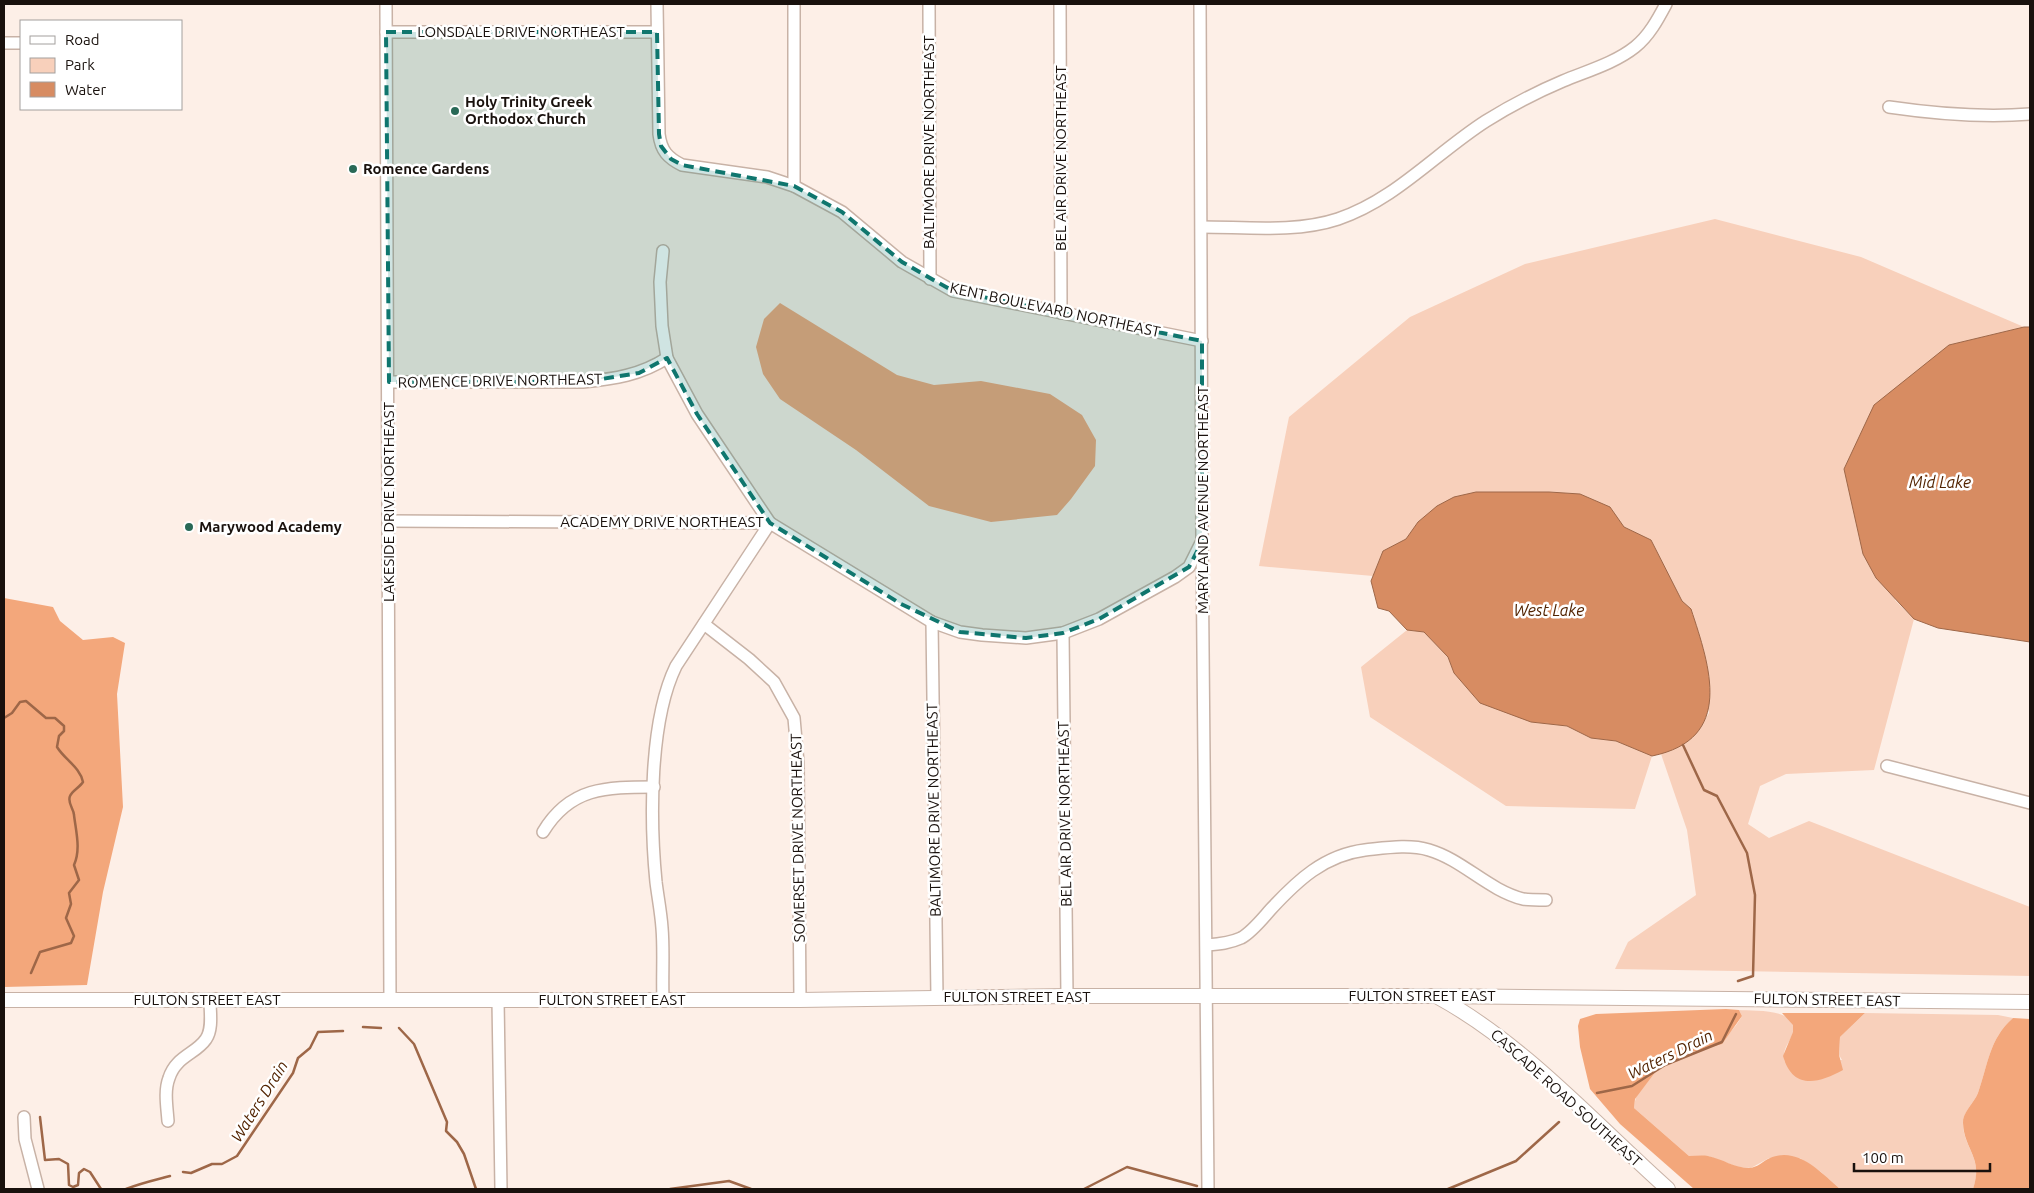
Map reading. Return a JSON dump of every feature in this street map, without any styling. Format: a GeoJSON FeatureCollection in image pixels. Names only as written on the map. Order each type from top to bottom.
{"type":"FeatureCollection","features":[{"type":"Feature","properties":{"kind":"main road","name":"FULTON STREET EAST"},"geometry":{"type":"LineString","coordinates":[[4,1000],[800,1000],[1067,996],[1435,996],[2030,1002]]}},
{"type":"Feature","properties":{"kind":"main road","name":"CASCADE ROAD SOUTHEAST"},"geometry":{"type":"LineString","coordinates":[[1435,996],[1470,1015],[1509,1044],[1668,1189]]}},
{"type":"Feature","properties":{"kind":"street","name":"LAKESIDE DRIVE NORTHEAST"},"geometry":{"type":"LineString","coordinates":[[386,4],[390,1001]]}},
{"type":"Feature","properties":{"kind":"street"},"geometry":{"type":"LineString","coordinates":[[657,4],[657,32]]}},
{"type":"Feature","properties":{"kind":"street"},"geometry":{"type":"LineString","coordinates":[[794,4],[794,186]]}},
{"type":"Feature","properties":{"kind":"street","name":"BALTIMORE DRIVE NORTHEAST"},"geometry":{"type":"LineString","coordinates":[[929,4],[930,279]]}},
{"type":"Feature","properties":{"kind":"street","name":"BEL AIR DRIVE NORTHEAST"},"geometry":{"type":"LineString","coordinates":[[1060,4],[1062,313]]}},
{"type":"Feature","properties":{"kind":"street","name":"MARYLAND AVENUE NORTHEAST"},"geometry":{"type":"LineString","coordinates":[[1200,4],[1202,542],[1208,997],[1208,1189]]}},
{"type":"Feature","properties":{"kind":"street"},"geometry":{"type":"LineString","coordinates":[[1202,227],[1322,224],[1368,207],[1395,190],[1486,122],[1533,96],[1636,47],[1658,19],[1666,4]]}},
{"type":"Feature","properties":{"kind":"street","name":"LONSDALE DRIVE NORTHEAST"},"geometry":{"type":"LineString","coordinates":[[386,32],[657,32]]}},
{"type":"Feature","properties":{"kind":"street","name":"KENT BOULEVARD NORTHEAST"},"geometry":{"type":"LineString","coordinates":[[657,32],[660,146],[671,159],[682,165],[767,178],[794,186],[842,212],[902,262],[930,279],[954,290],[1202,341]]}},
{"type":"Feature","properties":{"kind":"street"},"geometry":{"type":"LineString","coordinates":[[4,43],[20,43]]}},
{"type":"Feature","properties":{"kind":"street"},"geometry":{"type":"LineString","coordinates":[[1889,107],[1978,117],[2030,114]]}},
{"type":"Feature","properties":{"kind":"street"},"geometry":{"type":"LineString","coordinates":[[662,1000],[662,928],[656,882],[654,787],[658,731],[668,683],[676,666],[770,522],[697,414],[667,358],[662,326],[660,282],[663,251]]}},
{"type":"Feature","properties":{"kind":"street","name":"ROMENCE DRIVE NORTHEAST"},"geometry":{"type":"LineString","coordinates":[[389,382],[584,382],[614,379],[639,373],[667,358]]}},
{"type":"Feature","properties":{"kind":"street","name":"ACADEMY DRIVE NORTHEAST"},"geometry":{"type":"LineString","coordinates":[[389,521],[770,522],[932,622],[960,632],[1026,638],[1064,633],[1099,619],[1175,577],[1189,567],[1202,542]]}},
{"type":"Feature","properties":{"kind":"street","name":"BALTIMORE DRIVE NORTHEAST"},"geometry":{"type":"LineString","coordinates":[[932,622],[937,997]]}},
{"type":"Feature","properties":{"kind":"street","name":"SOMERSET DRIVE NORTHEAST"},"geometry":{"type":"LineString","coordinates":[[704,624],[749,659],[774,682],[794,718],[798,763],[800,1000]]}},
{"type":"Feature","properties":{"kind":"street","name":"BEL AIR DRIVE NORTHEAST"},"geometry":{"type":"LineString","coordinates":[[1064,633],[1067,996]]}},
{"type":"Feature","properties":{"kind":"street"},"geometry":{"type":"LineString","coordinates":[[1886,766],[2030,803]]}},
{"type":"Feature","properties":{"kind":"street"},"geometry":{"type":"LineString","coordinates":[[543,832],[558,811],[582,796],[607,789],[654,787]]}},
{"type":"Feature","properties":{"kind":"street"},"geometry":{"type":"LineString","coordinates":[[1207,945],[1223,944],[1243,937],[1292,886],[1308,873],[1328,860],[1362,850],[1401,847],[1428,850],[1461,865],[1501,890],[1524,899],[1546,900]]}},
{"type":"Feature","properties":{"kind":"street"},"geometry":{"type":"LineString","coordinates":[[498,1000],[501,1189]]}},
{"type":"Feature","properties":{"kind":"street"},"geometry":{"type":"LineString","coordinates":[[168,1120],[166,1090],[169,1077],[177,1064],[207,1039],[210,1022],[210,1001]]}},
{"type":"Feature","properties":{"kind":"street"},"geometry":{"type":"LineString","coordinates":[[24,1116],[25,1139],[38,1189]]}},
{"type":"Feature","properties":{"kind":"highlighted area"},"geometry":{"type":"Polygon","coordinates":[[[386,32],[657,32],[659,134],[661,146],[671,159],[682,165],[794,186],[842,212],[902,262],[953,291],[1202,341],[1202,542],[1189,567],[1099,619],[1063,633],[1026,638],[960,632],[901,604],[770,523],[697,414],[667,358],[639,373],[583,382],[389,382],[386,32]]]}},
{"type":"Feature","properties":{"kind":"green space"},"geometry":{"type":"Polygon","coordinates":[[[1715,219],[1861,257],[2024,327],[1949,345],[1895,600],[1914,619],[1874,770],[1786,774],[1760,786],[1748,824],[1769,838],[1809,821],[2030,907],[2030,976],[1615,969],[1628,942],[1696,895],[1687,830],[1661,754],[1689,738],[1699,728],[1709,713],[1691,609],[1682,601],[1651,540],[1624,527],[1609,507],[1580,494],[1476,492],[1418,522],[1406,539],[1383,551],[1373,576],[1259,566],[1289,417],[1410,317],[1525,264],[1715,219]]]}},
{"type":"Feature","properties":{"kind":"green space"},"geometry":{"type":"Polygon","coordinates":[[[1407,630],[1424,632],[1448,657],[1454,673],[1531,722],[1567,726],[1591,738],[1616,741],[1652,756],[1635,809],[1506,806],[1370,717],[1361,667],[1407,630]]]}},
{"type":"Feature","properties":{"kind":"green space"},"geometry":{"type":"Polygon","coordinates":[[[1739,1010],[1774,1012],[1789,1019],[1793,1025],[1793,1033],[1785,1050],[1785,1062],[1842,1060],[1839,1055],[1840,1037],[1865,1013],[1998,1015],[2013,1018],[2005,1026],[1994,1044],[1978,1093],[1963,1120],[1964,1133],[1975,1162],[1976,1178],[1973,1189],[1840,1189],[1821,1172],[1800,1158],[1769,1158],[1751,1168],[1738,1167],[1708,1156],[1689,1156],[1634,1108],[1636,1099],[1645,1082],[1660,1068],[1686,1054],[1709,1048],[1728,1035],[1742,1016],[1739,1010]]]}},
{"type":"Feature","properties":{"kind":"shaded area"},"geometry":{"type":"Polygon","coordinates":[[[780,303],[897,375],[934,385],[981,381],[1050,394],[1082,415],[1096,440],[1095,466],[1057,515],[991,522],[929,506],[856,450],[780,399],[763,374],[756,347],[764,319],[780,303]]]}},
{"type":"Feature","properties":{"kind":"shaded area"},"geometry":{"type":"Polygon","coordinates":[[[4,598],[53,607],[60,621],[83,640],[113,637],[125,643],[117,694],[123,807],[103,892],[87,985],[4,987],[4,598]]]}},
{"type":"Feature","properties":{"kind":"shaded area"},"geometry":{"type":"Polygon","coordinates":[[[1739,1010],[1742,1016],[1722,1044],[1688,1053],[1656,1071],[1635,1099],[1634,1108],[1689,1156],[1708,1156],[1738,1167],[1752,1168],[1770,1158],[1790,1155],[1817,1169],[1840,1189],[1694,1189],[1620,1124],[1590,1089],[1580,1047],[1578,1026],[1580,1019],[1596,1014],[1739,1010]]]}},
{"type":"Feature","properties":{"kind":"shaded area"},"geometry":{"type":"Polygon","coordinates":[[[1782,1013],[1865,1013],[1840,1037],[1839,1055],[1843,1070],[1816,1081],[1800,1079],[1793,1075],[1787,1067],[1783,1056],[1793,1032],[1793,1025],[1782,1013]]]}},
{"type":"Feature","properties":{"kind":"shaded area"},"geometry":{"type":"Polygon","coordinates":[[[2013,1018],[2030,1019],[2030,1189],[1973,1189],[1976,1178],[1975,1162],[1964,1132],[1963,1119],[1978,1093],[1994,1044],[2005,1026],[2013,1018]]]}},
{"type":"Feature","properties":{"kind":"water","name":"Mid Lake"},"geometry":{"type":"Polygon","coordinates":[[[2030,327],[2030,642],[1938,628],[1914,619],[1876,578],[1863,554],[1844,469],[1874,405],[1949,345],[2030,327]]]}},
{"type":"Feature","properties":{"kind":"water","name":"West Lake"},"geometry":{"type":"Polygon","coordinates":[[[1476,492],[1580,494],[1610,507],[1624,527],[1651,540],[1682,601],[1691,609],[1705,654],[1710,698],[1706,717],[1696,734],[1678,747],[1652,756],[1616,741],[1591,738],[1567,726],[1531,722],[1480,703],[1454,673],[1448,657],[1424,632],[1407,630],[1389,611],[1378,608],[1371,581],[1383,551],[1406,539],[1418,522],[1437,506],[1454,497],[1476,492]]]}},
{"type":"Feature","properties":{"kind":"waterway","name":"Waters Drain"},"geometry":{"type":"LineString","coordinates":[[4,718],[12,713],[20,702],[26,701],[46,718],[55,718],[64,726],[64,731],[59,736],[57,747],[79,772],[83,782],[72,792],[69,799],[74,813],[77,840],[77,853],[74,865],[79,880],[69,893],[71,904],[66,918],[74,936],[71,943],[40,952],[31,973]]}},
{"type":"Feature","properties":{"kind":"waterway","name":"Waters Drain"},"geometry":{"type":"LineString","coordinates":[[1683,745],[1704,790],[1717,796],[1747,853],[1755,895],[1753,976],[1738,981]]}},
{"type":"Feature","properties":{"kind":"waterway","name":"Waters Drain"},"geometry":{"type":"LineString","coordinates":[[1597,1093],[1632,1086],[1665,1065],[1722,1042],[1736,1014]]}},
{"type":"Feature","properties":{"kind":"waterway","name":"Waters Drain"},"geometry":{"type":"LineString","coordinates":[[363,1027],[381,1028]]}},
{"type":"Feature","properties":{"kind":"waterway","name":"Waters Drain"},"geometry":{"type":"LineString","coordinates":[[399,1028],[414,1044],[447,1122],[446,1131],[457,1142],[464,1154],[476,1189]]}},
{"type":"Feature","properties":{"kind":"waterway","name":"Waters Drain"},"geometry":{"type":"LineString","coordinates":[[183,1172],[191,1173],[212,1164],[222,1164],[237,1156],[293,1073],[298,1058],[310,1048],[318,1032],[343,1031]]}},
{"type":"Feature","properties":{"kind":"waterway","name":"Waters Drain"},"geometry":{"type":"LineString","coordinates":[[40,1117],[45,1160],[59,1159],[68,1164],[69,1185],[73,1187],[78,1185],[79,1173],[84,1169],[90,1172],[101,1189]]}},
{"type":"Feature","properties":{"kind":"waterway","name":"Waters Drain"},"geometry":{"type":"LineString","coordinates":[[1448,1189],[1516,1161],[1559,1122]]}},
{"type":"Feature","properties":{"kind":"waterway","name":"Waters Drain"},"geometry":{"type":"LineString","coordinates":[[1084,1189],[1127,1167],[1197,1186]]}},
{"type":"Feature","properties":{"kind":"waterway","name":"Waters Drain"},"geometry":{"type":"LineString","coordinates":[[126,1189],[170,1176]]}},
{"type":"Feature","properties":{"kind":"waterway","name":"Waters Drain"},"geometry":{"type":"LineString","coordinates":[[670,1189],[729,1181],[751,1189]]}},
{"type":"Feature","properties":{"kind":"place","name":"Holy Trinity Greek Orthodox Church"},"geometry":{"type":"Point","coordinates":[455,111]}},
{"type":"Feature","properties":{"kind":"place","name":"Romence Gardens"},"geometry":{"type":"Point","coordinates":[353,169]}},
{"type":"Feature","properties":{"kind":"place","name":"Marywood Academy"},"geometry":{"type":"Point","coordinates":[189,527]}}]}
